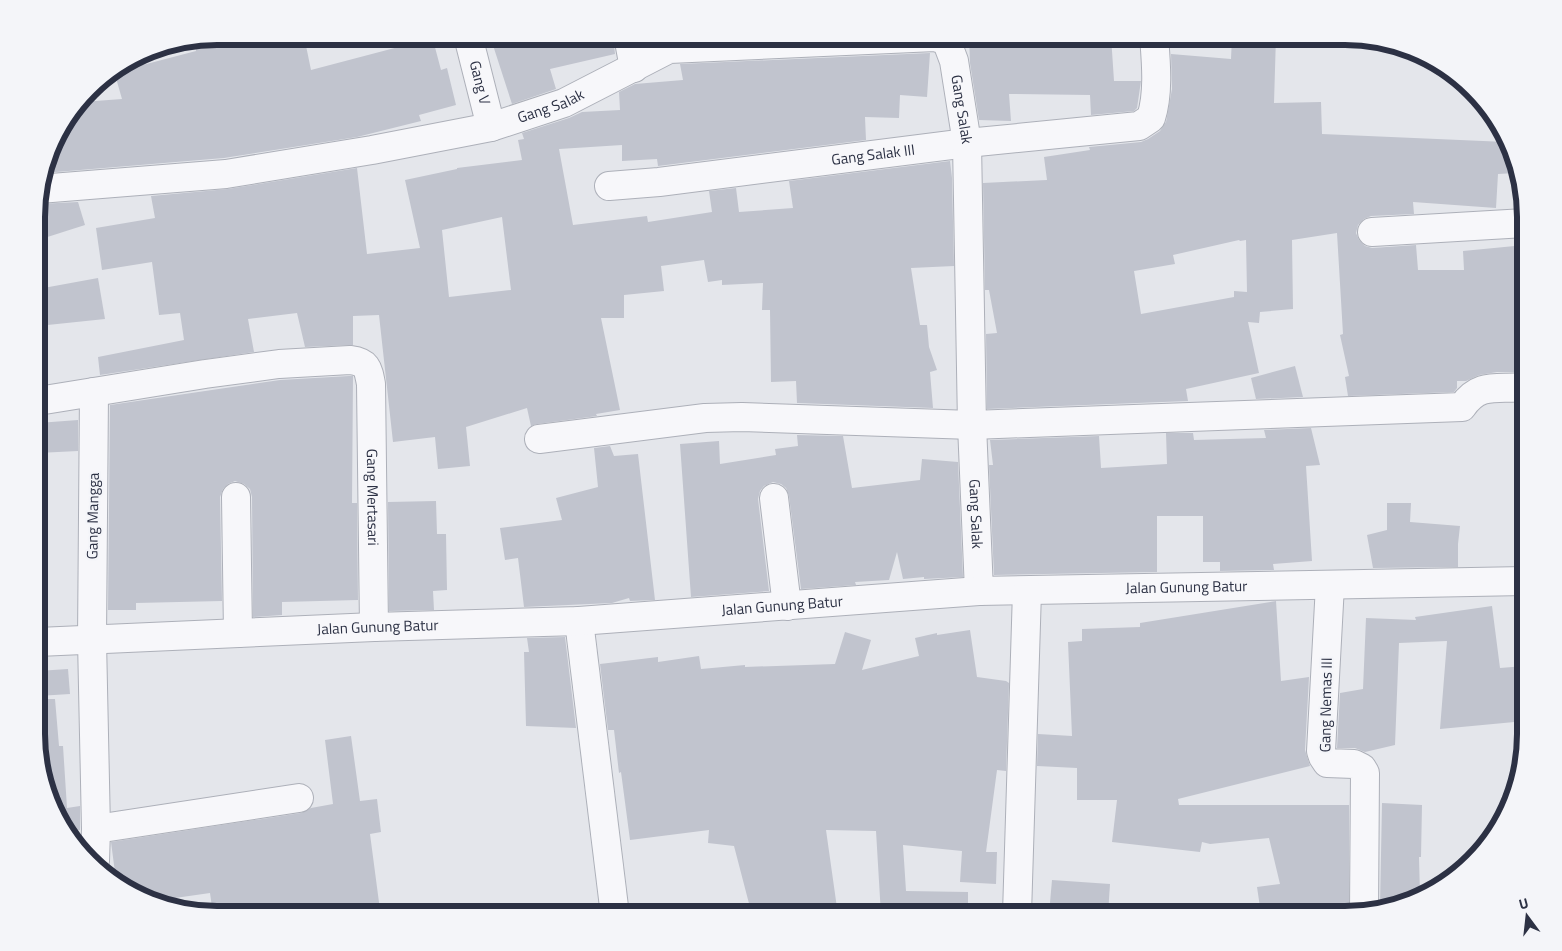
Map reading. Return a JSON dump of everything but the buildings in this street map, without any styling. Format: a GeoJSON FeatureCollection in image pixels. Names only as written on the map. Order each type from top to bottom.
{"type":"FeatureCollection","features":[{"type":"Feature","properties":{"kind":"street","name":"Gang V"},"geometry":{"type":"LineString","coordinates":[[470,45],[491,127]]}},
{"type":"Feature","properties":{"kind":"street"},"geometry":{"type":"LineString","coordinates":[[630,45],[634,68]]}},
{"type":"Feature","properties":{"kind":"street","name":"Gang Salak"},"geometry":{"type":"LineString","coordinates":[[48,188],[226,174],[372,150],[491,127],[564,103],[634,68],[665,45]]}},
{"type":"Feature","properties":{"kind":"street","name":"Gang Salak"},"geometry":{"type":"LineString","coordinates":[[948,45],[954,62],[968,143],[972,425],[980,591]]}},
{"type":"Feature","properties":{"kind":"street","name":"Gang Salak III"},"geometry":{"type":"LineString","coordinates":[[609,186],[659,182],[968,143],[1140,126],[1151,118],[1154,107],[1154,45]]}},
{"type":"Feature","properties":{"kind":"street"},"geometry":{"type":"LineString","coordinates":[[1372,232],[1517,223]]}},
{"type":"Feature","properties":{"kind":"street","name":"Gang Mertasari"},"geometry":{"type":"LineString","coordinates":[[94,392],[279,364],[361,361],[366,366],[371,384],[374,627]]}},
{"type":"Feature","properties":{"kind":"street"},"geometry":{"type":"LineString","coordinates":[[539,439],[705,418],[742,417],[972,425],[1462,407],[1478,390],[1517,387]]}},
{"type":"Feature","properties":{"kind":"street"},"geometry":{"type":"LineString","coordinates":[[45,399],[94,392]]}},
{"type":"Feature","properties":{"kind":"street","name":"Gang Mangga"},"geometry":{"type":"LineString","coordinates":[[94,392],[92,640],[95,856]]}},
{"type":"Feature","properties":{"kind":"street"},"geometry":{"type":"LineString","coordinates":[[236,496],[238,634]]}},
{"type":"Feature","properties":{"kind":"street"},"geometry":{"type":"LineString","coordinates":[[774,498],[786,606]]}},
{"type":"Feature","properties":{"kind":"street","name":"Jalan Gunung Batur"},"geometry":{"type":"LineString","coordinates":[[45,642],[374,627],[579,621],[980,591],[1517,581]]}},
{"type":"Feature","properties":{"kind":"street","name":"Gang Nemas III"},"geometry":{"type":"LineString","coordinates":[[1330,585],[1321,751],[1327,763],[1354,764],[1362,768],[1365,773],[1364,905]]}},
{"type":"Feature","properties":{"kind":"street"},"geometry":{"type":"LineString","coordinates":[[1017,906],[1028,591]]}},
{"type":"Feature","properties":{"kind":"street"},"geometry":{"type":"LineString","coordinates":[[579,621],[615,906]]}},
{"type":"Feature","properties":{"kind":"street"},"geometry":{"type":"LineString","coordinates":[[96,828],[299,798]]}}]}
